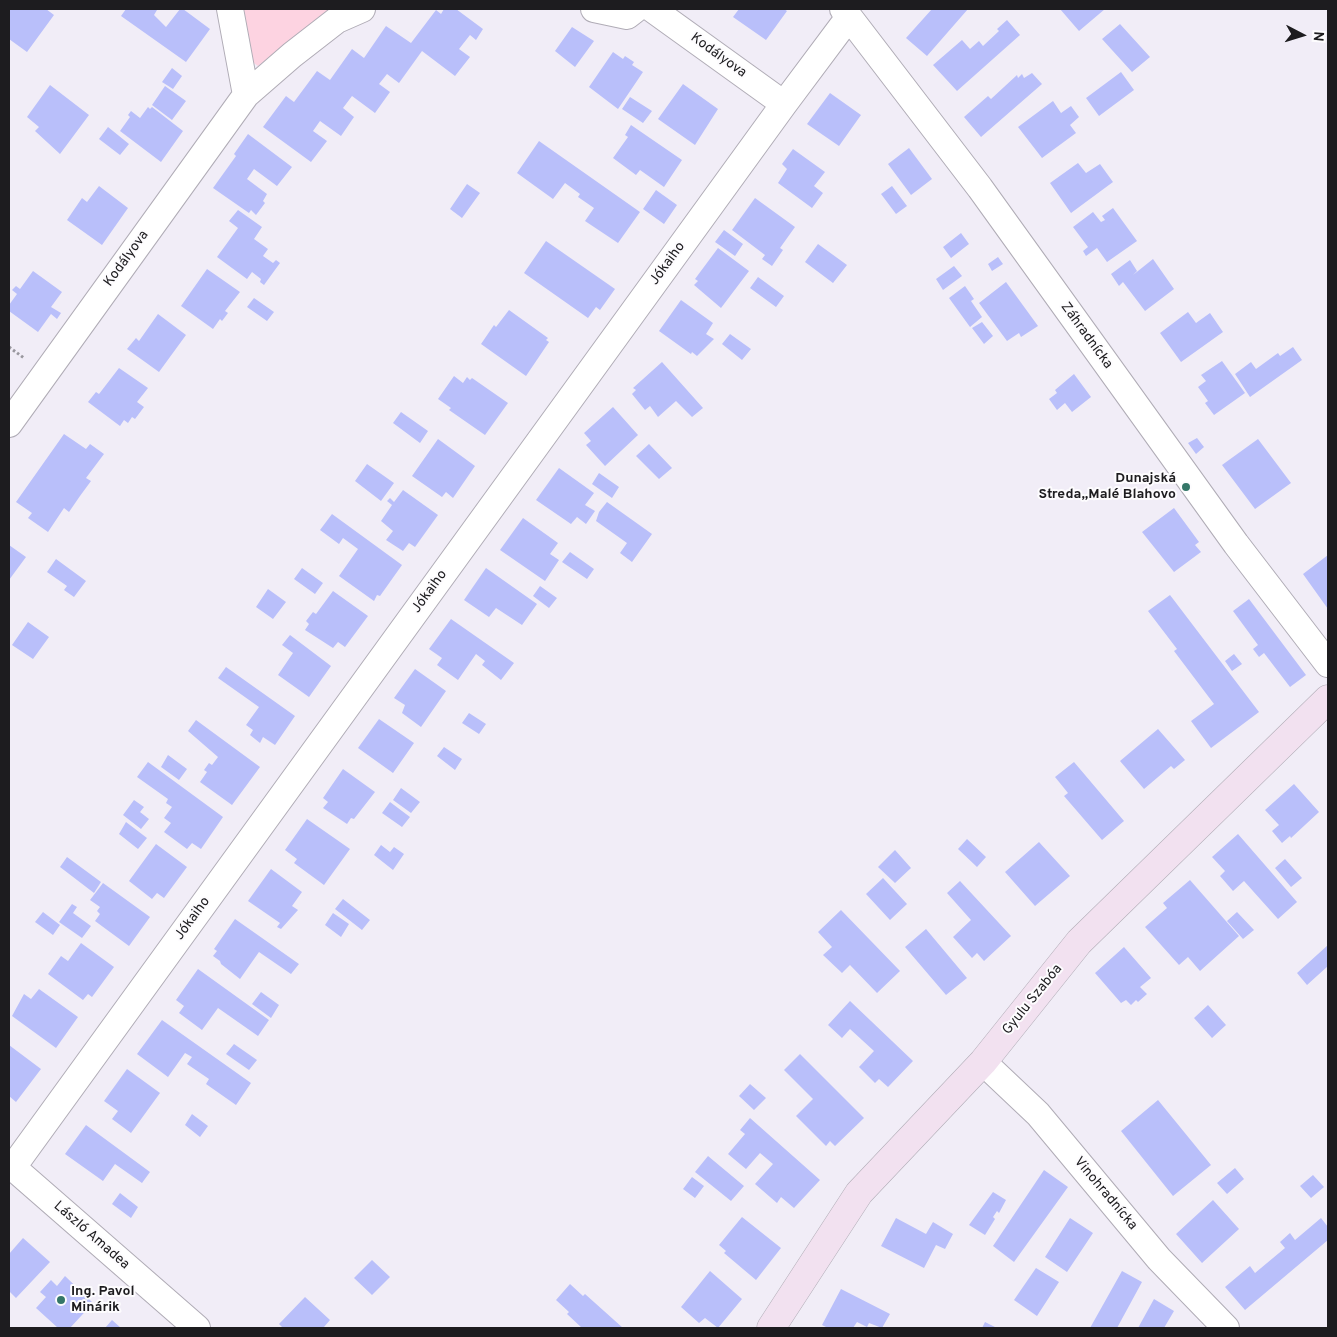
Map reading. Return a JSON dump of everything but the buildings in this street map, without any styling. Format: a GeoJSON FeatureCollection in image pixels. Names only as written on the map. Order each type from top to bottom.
{"type":"FeatureCollection","features":[{"type":"Feature","properties":{"kind":"street"},"geometry":{"type":"LineString","coordinates":[[230,9],[246,95]]}},
{"type":"Feature","properties":{"kind":"street","name":"Kodályova"},"geometry":{"type":"LineString","coordinates":[[9,424],[246,95],[292,55],[337,20],[362,9]]}},
{"type":"Feature","properties":{"kind":"street"},"geometry":{"type":"LineString","coordinates":[[594,9],[627,16],[636,9]]}},
{"type":"Feature","properties":{"kind":"street","name":"Kodályova"},"geometry":{"type":"LineString","coordinates":[[652,9],[784,104]]}},
{"type":"Feature","properties":{"kind":"street","name":"Jókaiho"},"geometry":{"type":"LineString","coordinates":[[11,1166],[784,104],[846,13]]}},
{"type":"Feature","properties":{"kind":"street","name":"Záhradnícka"},"geometry":{"type":"LineString","coordinates":[[846,13],[980,188],[1236,544],[1328,664]]}},
{"type":"Feature","properties":{"kind":"street","name":"Gyulu Szabóa"},"geometry":{"type":"LineString","coordinates":[[771,1328],[859,1193],[983,1062],[1079,942],[1328,699]]}},
{"type":"Feature","properties":{"kind":"street","name":"Vinohradnícka"},"geometry":{"type":"LineString","coordinates":[[983,1062],[1038,1114],[1159,1259],[1226,1328]]}},
{"type":"Feature","properties":{"kind":"street","name":"László Amadea"},"geometry":{"type":"LineString","coordinates":[[11,1166],[197,1328]]}},
{"type":"Feature","properties":{"kind":"shaded area"},"geometry":{"type":"Polygon","coordinates":[[[242,9],[334,9],[323,15],[258,66],[247,58],[242,9]]]}},
{"type":"Feature","properties":{"kind":"place","name":"Dunajská Streda,,Malé Blahovo"},"geometry":{"type":"Point","coordinates":[1186,487]}},
{"type":"Feature","properties":{"kind":"place","name":"Ing. Pavol Minárik"},"geometry":{"type":"Point","coordinates":[61,1300]}}]}
